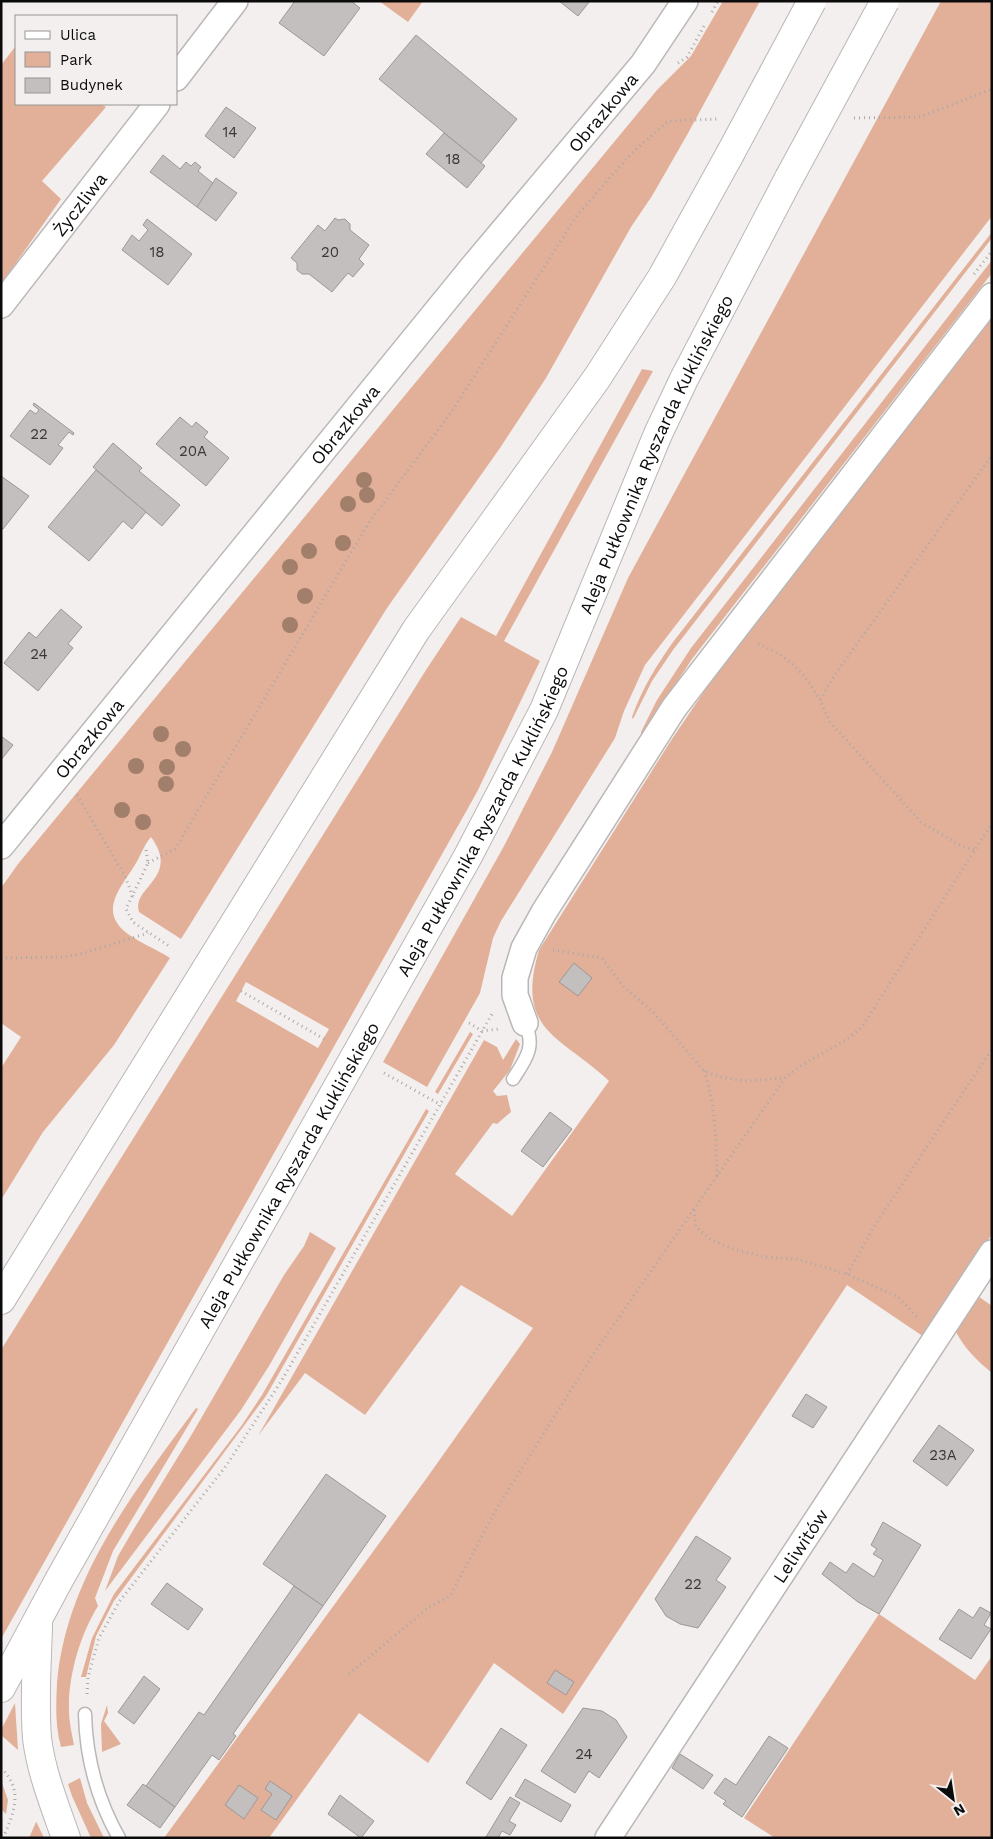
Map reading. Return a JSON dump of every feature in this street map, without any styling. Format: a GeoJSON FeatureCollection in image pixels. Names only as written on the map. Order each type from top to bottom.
{"type":"FeatureCollection","features":[{"type":"Feature","properties":{"kind":"main road"},"geometry":{"type":"LineString","coordinates":[[1,1300],[416,630],[597,378],[662,277],[812,1]]}},
{"type":"Feature","properties":{"kind":"main road","name":"Aleja Pułkownika Ryszarda Kuklińskiego"},"geometry":{"type":"LineString","coordinates":[[1,1688],[38,1618],[467,858],[535,728],[658,434],[684,379],[789,178],[885,1]]}},
{"type":"Feature","properties":{"kind":"main road"},"geometry":{"type":"LineString","coordinates":[[38,1618],[37,1738],[49,1789],[66,1838]]}},
{"type":"Feature","properties":{"kind":"street"},"geometry":{"type":"LineString","coordinates":[[178,75],[235,1]]}},
{"type":"Feature","properties":{"kind":"street","name":"Obrazkowa"},"geometry":{"type":"LineString","coordinates":[[1,846],[475,264],[642,64],[685,1]]}},
{"type":"Feature","properties":{"kind":"street","name":"Życzliwa"},"geometry":{"type":"LineString","coordinates":[[1,305],[156,105]]}},
{"type":"Feature","properties":{"kind":"street"},"geometry":{"type":"LineString","coordinates":[[525,1023],[515,995],[515,978],[524,948],[544,912],[674,708],[992,296]]}},
{"type":"Feature","properties":{"kind":"street","name":"Leliwitów"},"geometry":{"type":"LineString","coordinates":[[608,1838],[992,1253]]}},
{"type":"Feature","properties":{"kind":"lane"},"geometry":{"type":"LineString","coordinates":[[513,1079],[524,1062],[529,1048],[531,1038],[525,1023]]}},
{"type":"Feature","properties":{"kind":"lane"},"geometry":{"type":"LineString","coordinates":[[85,1714],[92,1773],[105,1811],[119,1838]]}},
{"type":"Feature","properties":{"kind":"path"},"geometry":{"type":"LineString","coordinates":[[851,118],[920,118],[992,89]]}},
{"type":"Feature","properties":{"kind":"path"},"geometry":{"type":"LineString","coordinates":[[148,863],[175,849],[368,524],[450,414],[578,214],[632,153],[668,121],[724,119]]}},
{"type":"Feature","properties":{"kind":"path"},"geometry":{"type":"LineString","coordinates":[[820,701],[832,679],[992,455]]}},
{"type":"Feature","properties":{"kind":"path"},"geometry":{"type":"LineString","coordinates":[[733,632],[748,641],[777,651],[809,680],[830,722],[921,822],[961,846],[974,850]]}},
{"type":"Feature","properties":{"kind":"path"},"geometry":{"type":"LineString","coordinates":[[74,790],[125,876],[132,897]]}},
{"type":"Feature","properties":{"kind":"path"},"geometry":{"type":"LineString","coordinates":[[350,1674],[429,1606],[450,1596],[497,1508],[596,1350],[785,1078],[798,1066],[852,1037],[862,1027],[992,823]]}},
{"type":"Feature","properties":{"kind":"path"},"geometry":{"type":"LineString","coordinates":[[146,850],[148,863],[126,909],[133,922],[170,946]]}},
{"type":"Feature","properties":{"kind":"path"},"geometry":{"type":"LineString","coordinates":[[1,958],[64,957],[84,953],[148,933]]}},
{"type":"Feature","properties":{"kind":"path"},"geometry":{"type":"LineString","coordinates":[[524,948],[566,951],[602,958],[624,987],[655,1014],[704,1071],[711,1093],[714,1117],[717,1177]]}},
{"type":"Feature","properties":{"kind":"path"},"geometry":{"type":"LineString","coordinates":[[241,991],[324,1039]]}},
{"type":"Feature","properties":{"kind":"path"},"geometry":{"type":"LineString","coordinates":[[847,1274],[875,1224],[992,1050]]}},
{"type":"Feature","properties":{"kind":"path"},"geometry":{"type":"LineString","coordinates":[[704,1071],[722,1077],[745,1080],[785,1078]]}},
{"type":"Feature","properties":{"kind":"path"},"geometry":{"type":"LineString","coordinates":[[384,1073],[441,1105]]}},
{"type":"Feature","properties":{"kind":"path"},"geometry":{"type":"LineString","coordinates":[[694,1210],[696,1227],[711,1240],[736,1250],[765,1257],[797,1259],[847,1274],[898,1298],[938,1336]]}},
{"type":"Feature","properties":{"kind":"path"},"geometry":{"type":"LineString","coordinates":[[1,1768],[10,1778],[16,1798],[15,1811],[3,1838]]}},
{"type":"Feature","properties":{"kind":"green space"},"geometry":{"type":"Polygon","coordinates":[[[379,1],[423,1],[408,22],[379,1]]]}},
{"type":"Feature","properties":{"kind":"green space"},"geometry":{"type":"Polygon","coordinates":[[[723,1],[760,1],[687,135],[652,196],[631,227],[546,378],[500,448],[387,608],[181,939],[139,912],[138,903],[153,881],[161,862],[159,851],[151,837],[146,843],[116,896],[113,913],[116,922],[128,934],[170,958],[114,1045],[43,1132],[1,1200],[1,1068],[21,1037],[1,1023],[1,888],[18,864],[657,90],[691,56],[723,1]]]}},
{"type":"Feature","properties":{"kind":"green space"},"geometry":{"type":"Polygon","coordinates":[[[941,1],[992,1],[992,216],[645,665],[624,711],[615,738],[501,921],[493,938],[480,993],[427,1087],[383,1062],[504,846],[552,752],[628,578],[941,1]]]}},
{"type":"Feature","properties":{"kind":"green space"},"geometry":{"type":"Polygon","coordinates":[[[15,47],[15,105],[103,105],[106,107],[42,181],[61,199],[1,284],[1,65],[15,47]]]}},
{"type":"Feature","properties":{"kind":"green space"},"geometry":{"type":"Polygon","coordinates":[[[992,232],[992,238],[673,650],[652,681],[633,719],[632,717],[645,687],[673,642],[992,232]]]}},
{"type":"Feature","properties":{"kind":"green space"},"geometry":{"type":"Polygon","coordinates":[[[992,260],[992,273],[692,659],[642,736],[641,732],[657,700],[691,648],[992,260]]]}},
{"type":"Feature","properties":{"kind":"green space"},"geometry":{"type":"Polygon","coordinates":[[[992,316],[992,1234],[924,1337],[847,1285],[563,1714],[494,1663],[428,1763],[359,1713],[269,1838],[164,1838],[426,1479],[533,1328],[461,1285],[365,1415],[305,1373],[258,1436],[484,1040],[497,1047],[503,1060],[516,1039],[520,1044],[510,1070],[493,1091],[497,1096],[507,1095],[511,1112],[497,1124],[493,1123],[455,1174],[512,1216],[609,1081],[559,1041],[547,1029],[538,1015],[533,999],[533,977],[539,950],[672,739],[726,659],[992,316]]]}},
{"type":"Feature","properties":{"kind":"green space"},"geometry":{"type":"Polygon","coordinates":[[[642,369],[653,371],[504,641],[540,661],[477,792],[1,1639],[1,1350],[461,617],[496,636],[642,369]],[[246,982],[236,1001],[318,1048],[329,1029],[246,982]]]}},
{"type":"Feature","properties":{"kind":"green space"},"geometry":{"type":"Polygon","coordinates":[[[470,1032],[473,1034],[438,1094],[435,1092],[470,1032]]]}},
{"type":"Feature","properties":{"kind":"green space"},"geometry":{"type":"Polygon","coordinates":[[[426,1109],[429,1111],[266,1396],[114,1601],[96,1636],[86,1677],[81,1677],[92,1638],[114,1594],[242,1425],[262,1395],[426,1109]]]}},
{"type":"Feature","properties":{"kind":"green space"},"geometry":{"type":"Polygon","coordinates":[[[310,1232],[336,1248],[269,1366],[241,1410],[105,1591],[118,1556],[192,1434],[284,1275],[304,1246],[310,1232]]]}},
{"type":"Feature","properties":{"kind":"green space"},"geometry":{"type":"Polygon","coordinates":[[[975,1294],[992,1306],[992,1373],[970,1353],[954,1328],[975,1294]]]}},
{"type":"Feature","properties":{"kind":"green space"},"geometry":{"type":"Polygon","coordinates":[[[196,1408],[198,1409],[113,1551],[95,1598],[98,1606],[86,1630],[73,1670],[69,1710],[74,1745],[61,1747],[56,1707],[57,1683],[63,1644],[74,1607],[89,1571],[107,1537],[150,1471],[196,1408]]]}},
{"type":"Feature","properties":{"kind":"green space"},"geometry":{"type":"Polygon","coordinates":[[[879,1614],[975,1680],[992,1656],[992,1838],[775,1838],[744,1818],[879,1614]]]}},
{"type":"Feature","properties":{"kind":"green space"},"geometry":{"type":"Polygon","coordinates":[[[15,1703],[18,1750],[1,1735],[1,1730],[15,1703]]]}},
{"type":"Feature","properties":{"kind":"green space"},"geometry":{"type":"Polygon","coordinates":[[[107,1705],[108,1713],[104,1721],[121,1744],[102,1752],[101,1724],[107,1705]]]}},
{"type":"Feature","properties":{"kind":"green space"},"geometry":{"type":"Polygon","coordinates":[[[80,1778],[87,1803],[104,1838],[91,1838],[72,1796],[68,1784],[80,1778]]]}},
{"type":"Feature","properties":{"kind":"green space"},"geometry":{"type":"Polygon","coordinates":[[[1,1780],[8,1800],[6,1814],[1,1809],[1,1780]]]}},
{"type":"Feature","properties":{"kind":"green space"},"geometry":{"type":"Polygon","coordinates":[[[37,1823],[44,1838],[29,1838],[37,1823]]]}},
{"type":"Feature","properties":{"kind":"building"},"geometry":{"type":"Polygon","coordinates":[[[295,1],[351,1],[360,8],[324,56],[279,23],[295,1]]]}},
{"type":"Feature","properties":{"kind":"building"},"geometry":{"type":"Polygon","coordinates":[[[559,1],[590,1],[578,16],[559,1]]]}},
{"type":"Feature","properties":{"kind":"building"},"geometry":{"type":"Polygon","coordinates":[[[416,35],[517,119],[481,163],[379,79],[416,35]]]}},
{"type":"Feature","properties":{"kind":"building"},"geometry":{"type":"Polygon","coordinates":[[[226,107],[256,128],[234,158],[205,136],[226,107]]]}},
{"type":"Feature","properties":{"kind":"building"},"geometry":{"type":"Polygon","coordinates":[[[444,133],[485,166],[467,188],[426,154],[444,133]]]}},
{"type":"Feature","properties":{"kind":"building"},"geometry":{"type":"Polygon","coordinates":[[[163,155],[180,169],[186,162],[191,166],[195,162],[201,167],[198,171],[214,184],[197,207],[150,172],[163,155]]]}},
{"type":"Feature","properties":{"kind":"building"},"geometry":{"type":"Polygon","coordinates":[[[216,178],[237,193],[216,221],[197,207],[216,178]]]}},
{"type":"Feature","properties":{"kind":"building"},"geometry":{"type":"Polygon","coordinates":[[[335,218],[338,220],[345,219],[350,224],[350,230],[369,245],[359,259],[364,264],[353,277],[348,273],[332,292],[309,274],[302,274],[297,270],[297,263],[291,258],[318,225],[325,231],[335,218]]]}},
{"type":"Feature","properties":{"kind":"building"},"geometry":{"type":"Polygon","coordinates":[[[147,219],[192,254],[168,285],[122,250],[132,235],[139,241],[148,230],[143,225],[147,219]]]}},
{"type":"Feature","properties":{"kind":"building"},"geometry":{"type":"Polygon","coordinates":[[[34,403],[74,433],[73,435],[69,432],[58,445],[63,448],[50,465],[10,436],[30,410],[36,414],[39,410],[33,405],[34,403]]]}},
{"type":"Feature","properties":{"kind":"building"},"geometry":{"type":"Polygon","coordinates":[[[180,417],[192,427],[196,422],[208,432],[204,437],[229,458],[206,486],[156,444],[180,417]]]}},
{"type":"Feature","properties":{"kind":"building"},"geometry":{"type":"Polygon","coordinates":[[[113,443],[142,468],[139,471],[180,505],[162,526],[93,467],[113,443]]]}},
{"type":"Feature","properties":{"kind":"building"},"geometry":{"type":"Polygon","coordinates":[[[96,470],[146,512],[132,529],[123,521],[89,561],[48,527],[96,470]]]}},
{"type":"Feature","properties":{"kind":"building"},"geometry":{"type":"Polygon","coordinates":[[[1,476],[29,496],[3,529],[1,528],[1,476]]]}},
{"type":"Feature","properties":{"kind":"building"},"geometry":{"type":"Polygon","coordinates":[[[61,609],[82,627],[68,644],[73,648],[38,691],[4,663],[29,632],[36,638],[61,609]]]}},
{"type":"Feature","properties":{"kind":"building"},"geometry":{"type":"Polygon","coordinates":[[[1,736],[13,745],[1,760],[1,736]]]}},
{"type":"Feature","properties":{"kind":"building"},"geometry":{"type":"Polygon","coordinates":[[[574,963],[592,978],[578,996],[559,982],[574,963]]]}},
{"type":"Feature","properties":{"kind":"building"},"geometry":{"type":"Polygon","coordinates":[[[550,1112],[572,1129],[543,1167],[521,1151],[550,1112]]]}},
{"type":"Feature","properties":{"kind":"building"},"geometry":{"type":"Polygon","coordinates":[[[806,1394],[827,1407],[813,1428],[792,1416],[806,1394]]]}},
{"type":"Feature","properties":{"kind":"building"},"geometry":{"type":"Polygon","coordinates":[[[939,1425],[974,1450],[947,1486],[913,1461],[939,1425]]]}},
{"type":"Feature","properties":{"kind":"building"},"geometry":{"type":"Polygon","coordinates":[[[326,1474],[386,1516],[323,1606],[263,1564],[326,1474]]]}},
{"type":"Feature","properties":{"kind":"building"},"geometry":{"type":"Polygon","coordinates":[[[883,1522],[921,1545],[879,1614],[858,1602],[822,1574],[830,1562],[846,1573],[853,1563],[874,1577],[883,1560],[873,1554],[877,1549],[871,1545],[883,1522]]]}},
{"type":"Feature","properties":{"kind":"building"},"geometry":{"type":"Polygon","coordinates":[[[696,1536],[731,1558],[716,1580],[726,1587],[698,1628],[680,1624],[666,1616],[655,1599],[696,1536]]]}},
{"type":"Feature","properties":{"kind":"building"},"geometry":{"type":"Polygon","coordinates":[[[167,1583],[203,1609],[188,1630],[151,1604],[167,1583]]]}},
{"type":"Feature","properties":{"kind":"building"},"geometry":{"type":"Polygon","coordinates":[[[294,1586],[323,1606],[233,1734],[236,1736],[219,1760],[212,1755],[175,1807],[146,1786],[199,1712],[204,1715],[294,1586]]]}},
{"type":"Feature","properties":{"kind":"building"},"geometry":{"type":"Polygon","coordinates":[[[980,1607],[991,1613],[984,1625],[991,1629],[971,1659],[939,1639],[959,1609],[973,1618],[980,1607]]]}},
{"type":"Feature","properties":{"kind":"building"},"geometry":{"type":"Polygon","coordinates":[[[555,1670],[574,1682],[566,1695],[547,1683],[555,1670]]]}},
{"type":"Feature","properties":{"kind":"building"},"geometry":{"type":"Polygon","coordinates":[[[144,1676],[160,1689],[134,1724],[118,1712],[144,1676]]]}},
{"type":"Feature","properties":{"kind":"building"},"geometry":{"type":"Polygon","coordinates":[[[583,1708],[602,1711],[616,1720],[627,1737],[599,1778],[589,1771],[575,1793],[541,1771],[583,1708]]]}},
{"type":"Feature","properties":{"kind":"building"},"geometry":{"type":"Polygon","coordinates":[[[501,1728],[527,1745],[491,1800],[466,1783],[501,1728]]]}},
{"type":"Feature","properties":{"kind":"building"},"geometry":{"type":"Polygon","coordinates":[[[769,1736],[788,1748],[742,1817],[723,1804],[726,1801],[714,1793],[725,1778],[736,1785],[769,1736]]]}},
{"type":"Feature","properties":{"kind":"building"},"geometry":{"type":"Polygon","coordinates":[[[680,1754],[713,1775],[703,1789],[672,1768],[680,1754]]]}},
{"type":"Feature","properties":{"kind":"building"},"geometry":{"type":"Polygon","coordinates":[[[525,1779],[571,1805],[561,1822],[515,1796],[525,1779]]]}},
{"type":"Feature","properties":{"kind":"building"},"geometry":{"type":"Polygon","coordinates":[[[270,1781],[292,1796],[276,1820],[261,1810],[272,1794],[265,1789],[270,1781]]]}},
{"type":"Feature","properties":{"kind":"building"},"geometry":{"type":"Polygon","coordinates":[[[143,1784],[175,1807],[160,1828],[127,1805],[143,1784]]]}},
{"type":"Feature","properties":{"kind":"building"},"geometry":{"type":"Polygon","coordinates":[[[239,1785],[258,1798],[244,1819],[225,1805],[239,1785]]]}},
{"type":"Feature","properties":{"kind":"building"},"geometry":{"type":"Polygon","coordinates":[[[340,1795],[374,1821],[361,1838],[328,1814],[340,1795]]]}},
{"type":"Feature","properties":{"kind":"building"},"geometry":{"type":"Polygon","coordinates":[[[510,1797],[520,1803],[509,1821],[516,1825],[510,1835],[502,1831],[498,1838],[486,1837],[510,1797]]]}}]}
